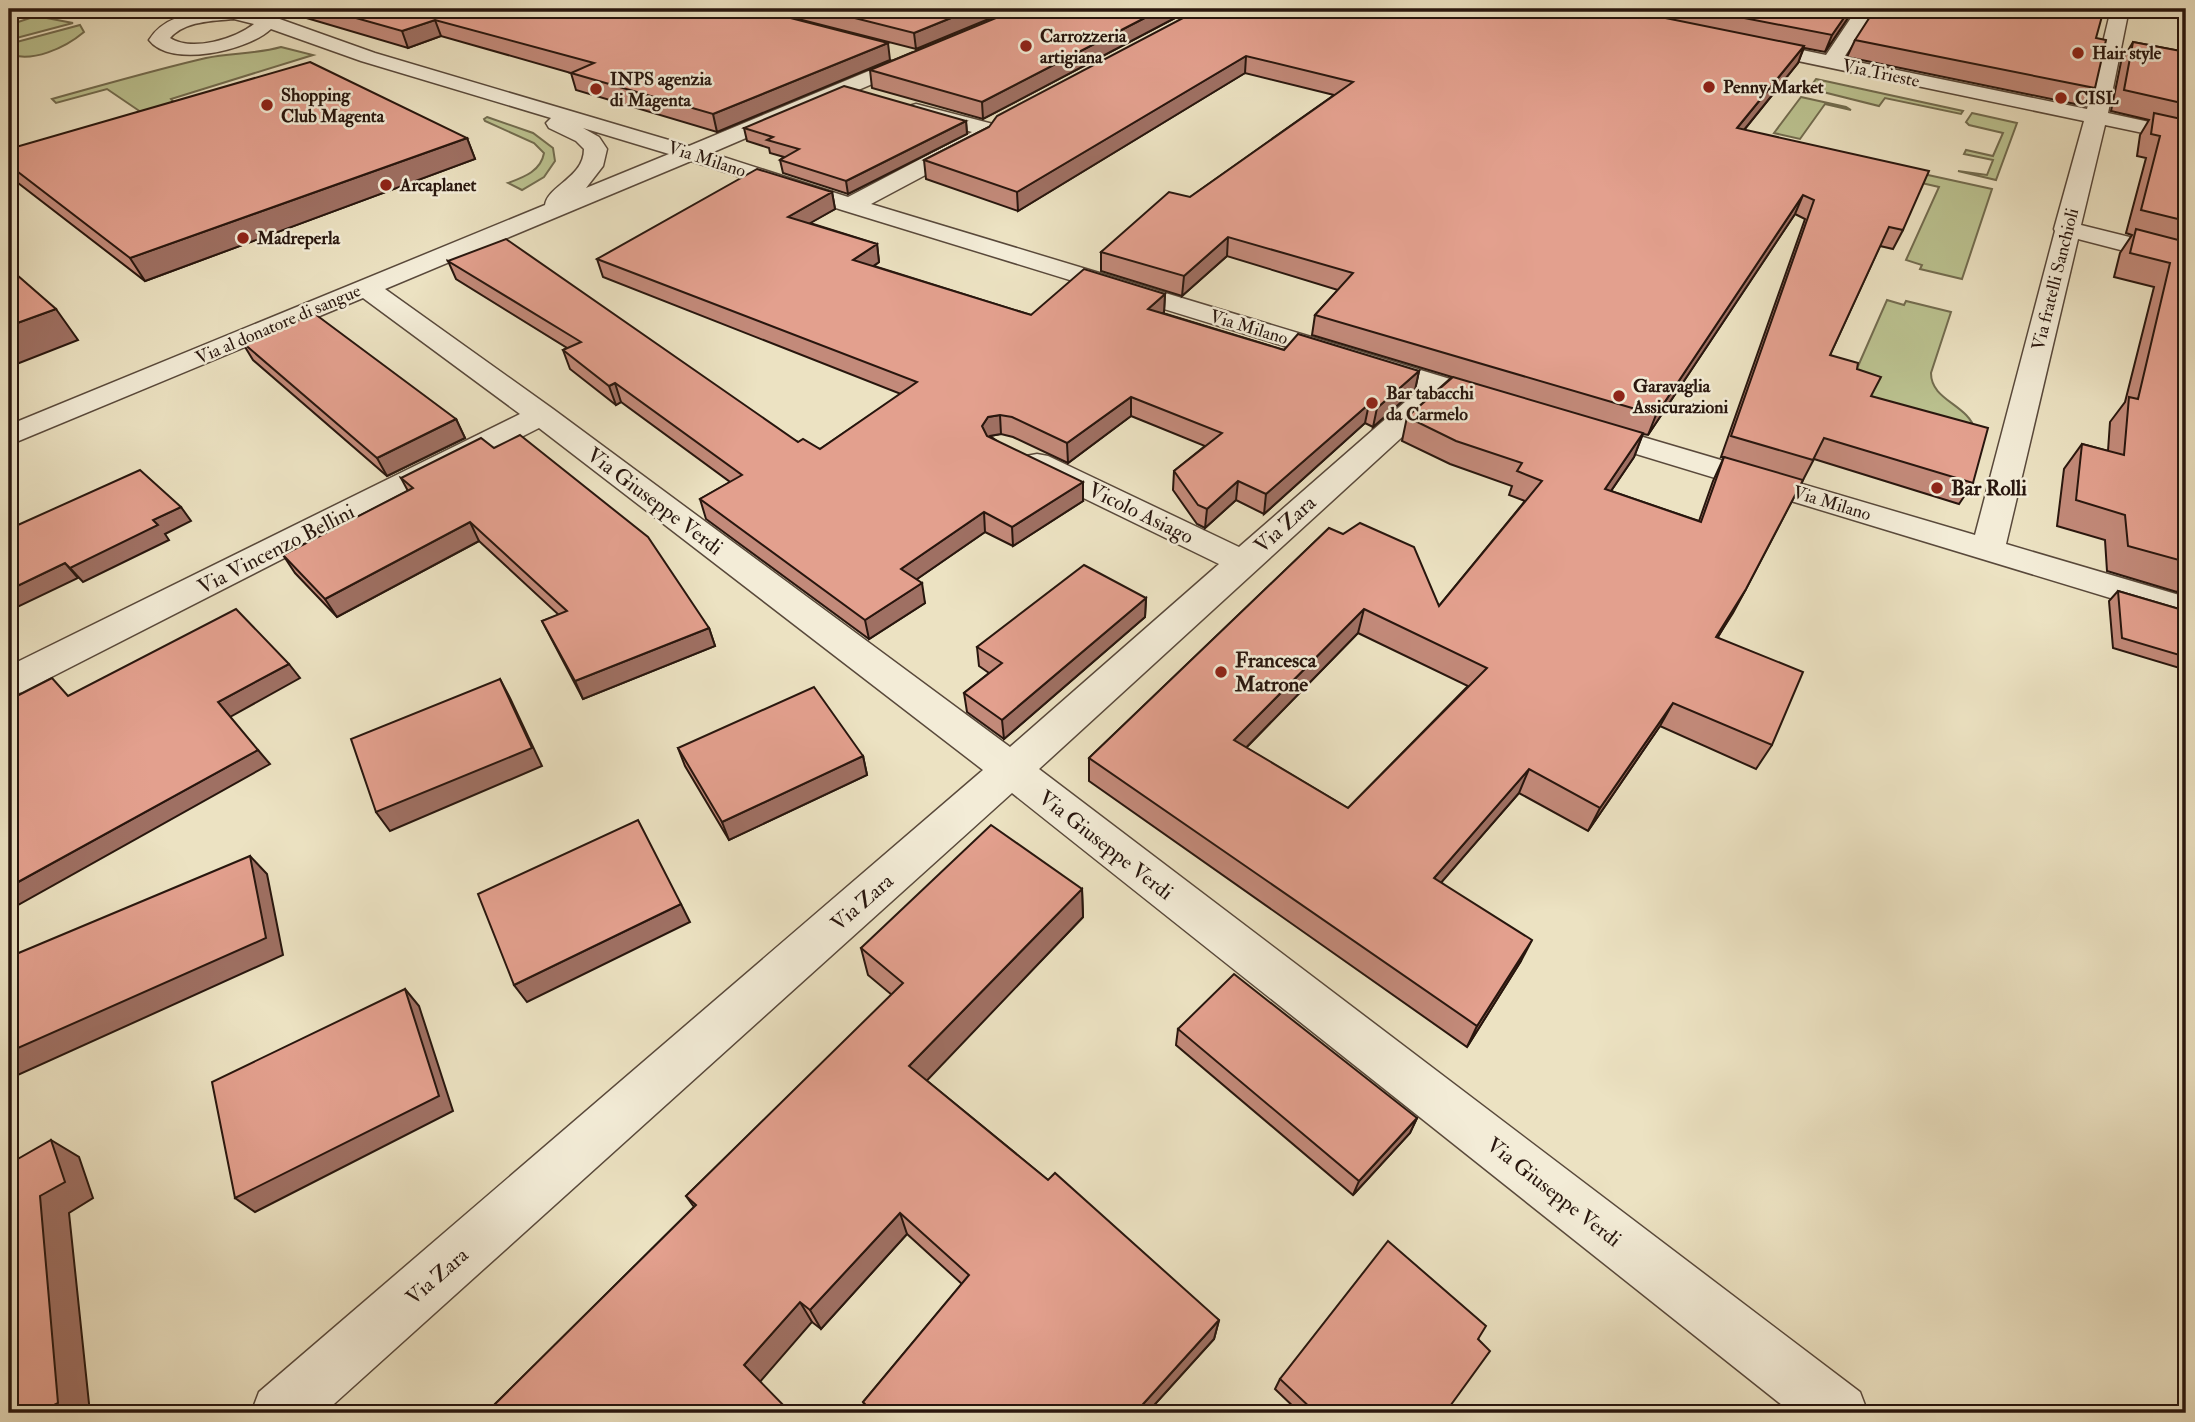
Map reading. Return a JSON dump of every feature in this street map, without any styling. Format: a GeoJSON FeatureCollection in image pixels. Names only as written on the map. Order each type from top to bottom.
{"type":"FeatureCollection","features":[{"type":"Feature","properties":{"kind":"street","name":"Via Milano"},"geometry":{"type":"LineString","coordinates":[[232,9],[368,57],[1520,410]]}},
{"type":"Feature","properties":{"kind":"street"},"geometry":{"type":"LineString","coordinates":[[1831,62],[1866,9]]}},
{"type":"Feature","properties":{"kind":"street","name":"Via fratelli Sanchioli"},"geometry":{"type":"LineString","coordinates":[[1988,550],[2066,229],[2096,118],[2120,9]]}},
{"type":"Feature","properties":{"kind":"street"},"geometry":{"type":"LineString","coordinates":[[256,16],[264,23],[259,31],[222,45],[183,48],[163,44],[159,37],[176,18],[256,16]]}},
{"type":"Feature","properties":{"kind":"street","name":"Via Trieste"},"geometry":{"type":"LineString","coordinates":[[1728,40],[2186,136]]}},
{"type":"Feature","properties":{"kind":"street","name":"Via Milano"},"geometry":{"type":"LineString","coordinates":[[222,45],[281,43],[368,57]]}},
{"type":"Feature","properties":{"kind":"street","name":"Via al donatore di sangue"},"geometry":{"type":"LineString","coordinates":[[9,436],[691,154],[939,48]]}},
{"type":"Feature","properties":{"kind":"street"},"geometry":{"type":"LineString","coordinates":[[888,51],[916,58]]}},
{"type":"Feature","properties":{"kind":"street"},"geometry":{"type":"LineString","coordinates":[[2109,51],[2135,56]]}},
{"type":"Feature","properties":{"kind":"street"},"geometry":{"type":"LineString","coordinates":[[844,89],[991,126],[981,138],[850,205]]}},
{"type":"Feature","properties":{"kind":"street","name":"Via Milano"},"geometry":{"type":"LineString","coordinates":[[514,101],[590,141],[596,147],[596,160]]}},
{"type":"Feature","properties":{"kind":"street","name":"Via al donatore di sangue"},"geometry":{"type":"LineString","coordinates":[[547,212],[571,190],[596,160]]}},
{"type":"Feature","properties":{"kind":"street"},"geometry":{"type":"LineString","coordinates":[[2066,229],[2186,259]]}},
{"type":"Feature","properties":{"kind":"street","name":"Via Giuseppe Verdi"},"geometry":{"type":"LineString","coordinates":[[365,287],[542,415],[1010,771],[1839,1413]]}},
{"type":"Feature","properties":{"kind":"street","name":"Via Zara"},"geometry":{"type":"LineString","coordinates":[[280,1413],[1010,771],[1441,386]]}},
{"type":"Feature","properties":{"kind":"street","name":"Via Vincenzo Bellini"},"geometry":{"type":"LineString","coordinates":[[9,682],[542,415]]}},
{"type":"Feature","properties":{"kind":"street","name":"Via Milano"},"geometry":{"type":"LineString","coordinates":[[1560,421],[2186,609]]}},
{"type":"Feature","properties":{"kind":"street","name":"Vicolo Asiago"},"geometry":{"type":"LineString","coordinates":[[1013,452],[1243,562]]}},
{"type":"Feature","properties":{"kind":"green space"},"geometry":{"type":"Polygon","coordinates":[[[36,16],[73,23],[9,40],[9,25],[36,16]]]}},
{"type":"Feature","properties":{"kind":"green space"},"geometry":{"type":"Polygon","coordinates":[[[80,25],[84,32],[58,48],[28,57],[9,54],[9,44],[80,25]]]}},
{"type":"Feature","properties":{"kind":"green space"},"geometry":{"type":"Polygon","coordinates":[[[281,47],[313,55],[171,99],[187,118],[160,125],[107,89],[56,103],[52,99],[206,58],[281,47]]]}},
{"type":"Feature","properties":{"kind":"green space"},"geometry":{"type":"Polygon","coordinates":[[[1816,79],[1963,111],[1961,114],[1885,98],[1879,106],[1819,91],[1811,86],[1816,79]]]}},
{"type":"Feature","properties":{"kind":"green space"},"geometry":{"type":"Polygon","coordinates":[[[1801,97],[1851,110],[1825,104],[1800,139],[1774,133],[1801,97]]]}},
{"type":"Feature","properties":{"kind":"green space"},"geometry":{"type":"Polygon","coordinates":[[[1972,113],[2017,123],[1996,180],[1958,171],[1987,175],[1993,160],[1964,154],[1966,150],[1993,156],[2003,133],[1969,125],[1966,122],[1972,113]]]}},
{"type":"Feature","properties":{"kind":"green space"},"geometry":{"type":"Polygon","coordinates":[[[487,117],[533,133],[553,148],[555,161],[544,177],[522,190],[508,183],[536,169],[544,153],[534,143],[485,121],[487,117]]]}},
{"type":"Feature","properties":{"kind":"green space"},"geometry":{"type":"Polygon","coordinates":[[[1761,146],[1864,161],[1992,189],[1962,279],[1920,269],[1922,265],[1906,260],[1939,187],[1761,146]]]}},
{"type":"Feature","properties":{"kind":"green space"},"geometry":{"type":"Polygon","coordinates":[[[1887,300],[1904,305],[1906,301],[1951,312],[1931,373],[1937,390],[1965,414],[1975,430],[1848,389],[1887,300]]]}},
{"type":"Feature","properties":{"kind":"building"},"geometry":{"type":"Polygon","coordinates":[[[324,9],[755,9],[888,43],[713,114],[571,73],[594,63],[435,20],[402,31],[324,9]]]}},
{"type":"Feature","properties":{"kind":"building"},"geometry":{"type":"Polygon","coordinates":[[[819,9],[973,9],[914,33],[819,9]]]}},
{"type":"Feature","properties":{"kind":"building"},"geometry":{"type":"Polygon","coordinates":[[[1018,9],[1162,9],[982,102],[870,70],[1018,9]]]}},
{"type":"Feature","properties":{"kind":"building"},"geometry":{"type":"Polygon","coordinates":[[[1200,9],[1621,9],[1804,46],[1737,128],[1929,171],[1903,230],[1889,227],[1830,355],[1858,363],[1857,369],[1881,377],[1871,396],[1988,428],[1973,483],[1824,438],[1813,460],[1731,436],[1814,200],[1803,195],[1656,415],[1315,315],[1353,273],[1228,237],[1184,276],[1101,252],[1169,192],[1190,197],[1353,82],[1246,56],[1017,192],[924,160],[989,127],[997,116],[1200,9]]]}},
{"type":"Feature","properties":{"kind":"building"},"geometry":{"type":"Polygon","coordinates":[[[1698,9],[1850,9],[1832,35],[1698,9]]]}},
{"type":"Feature","properties":{"kind":"building"},"geometry":{"type":"Polygon","coordinates":[[[1875,9],[2104,9],[2096,38],[2106,40],[2095,88],[1855,40],[1875,9]]]}},
{"type":"Feature","properties":{"kind":"building"},"geometry":{"type":"Polygon","coordinates":[[[2133,42],[2186,52],[2186,104],[2124,90],[2133,42]]]}},
{"type":"Feature","properties":{"kind":"building"},"geometry":{"type":"Polygon","coordinates":[[[310,62],[467,138],[130,258],[9,165],[9,149],[310,62]]]}},
{"type":"Feature","properties":{"kind":"building"},"geometry":{"type":"Polygon","coordinates":[[[844,86],[966,121],[846,181],[780,160],[799,149],[767,140],[773,137],[744,128],[844,86]]]}},
{"type":"Feature","properties":{"kind":"building"},"geometry":{"type":"Polygon","coordinates":[[[2154,113],[2186,120],[2186,221],[2141,210],[2160,136],[2151,134],[2154,113]]]}},
{"type":"Feature","properties":{"kind":"building"},"geometry":{"type":"Polygon","coordinates":[[[757,169],[832,192],[788,217],[877,244],[853,260],[1031,315],[1084,269],[1165,294],[1148,309],[1284,350],[1298,334],[1419,371],[1377,408],[1369,404],[1266,494],[1238,481],[1207,509],[1198,505],[1174,471],[1222,433],[1131,397],[1067,443],[1012,417],[988,417],[982,426],[987,436],[1083,482],[1012,527],[984,512],[901,569],[922,583],[865,620],[700,499],[742,475],[615,383],[609,386],[563,350],[581,342],[448,261],[506,239],[798,442],[803,439],[820,449],[917,382],[597,259],[757,169]]]}},
{"type":"Feature","properties":{"kind":"building"},"geometry":{"type":"Polygon","coordinates":[[[2136,229],[2186,242],[2186,562],[2128,546],[2125,515],[2076,500],[2082,444],[2124,455],[2129,397],[2138,399],[2170,263],[2130,253],[2136,229]]]}},
{"type":"Feature","properties":{"kind":"building"},"geometry":{"type":"Polygon","coordinates":[[[9,268],[56,309],[9,326],[9,268]]]}},
{"type":"Feature","properties":{"kind":"building"},"geometry":{"type":"Polygon","coordinates":[[[315,314],[456,419],[377,458],[242,342],[315,314]]]}},
{"type":"Feature","properties":{"kind":"building"},"geometry":{"type":"Polygon","coordinates":[[[1453,377],[1643,433],[1605,489],[1701,522],[1724,457],[1803,480],[1746,589],[1716,637],[1803,672],[1772,745],[1673,703],[1600,808],[1529,769],[1434,878],[1532,940],[1477,1026],[1089,758],[1329,528],[1343,534],[1360,523],[1414,547],[1439,606],[1542,481],[1517,471],[1522,463],[1456,441],[1407,417],[1453,377]],[[1364,609],[1234,740],[1348,808],[1487,668],[1364,609]]]}},
{"type":"Feature","properties":{"kind":"building"},"geometry":{"type":"Polygon","coordinates":[[[520,435],[648,537],[709,628],[575,681],[542,621],[567,611],[470,522],[325,599],[283,555],[413,488],[401,478],[481,438],[494,448],[520,435]]]}},
{"type":"Feature","properties":{"kind":"building"},"geometry":{"type":"Polygon","coordinates":[[[140,470],[181,507],[153,520],[158,525],[70,568],[65,563],[9,590],[9,529],[140,470]]]}},
{"type":"Feature","properties":{"kind":"building"},"geometry":{"type":"Polygon","coordinates":[[[1084,565],[1146,598],[1002,720],[964,693],[1002,663],[977,647],[1084,565]]]}},
{"type":"Feature","properties":{"kind":"building"},"geometry":{"type":"Polygon","coordinates":[[[2118,591],[2186,611],[2186,657],[2122,638],[2118,591]]]}},
{"type":"Feature","properties":{"kind":"building"},"geometry":{"type":"Polygon","coordinates":[[[236,609],[289,664],[218,702],[258,750],[9,887],[9,700],[52,678],[68,696],[236,609]]]}},
{"type":"Feature","properties":{"kind":"building"},"geometry":{"type":"Polygon","coordinates":[[[500,679],[532,748],[376,812],[351,739],[500,679]]]}},
{"type":"Feature","properties":{"kind":"building"},"geometry":{"type":"Polygon","coordinates":[[[814,687],[863,756],[722,822],[678,748],[814,687]]]}},
{"type":"Feature","properties":{"kind":"building"},"geometry":{"type":"Polygon","coordinates":[[[638,820],[681,904],[514,985],[478,894],[638,820]]]}},
{"type":"Feature","properties":{"kind":"building"},"geometry":{"type":"Polygon","coordinates":[[[991,825],[1082,889],[909,1066],[1048,1180],[1055,1173],[1219,1320],[1135,1413],[873,1413],[863,1402],[969,1275],[900,1213],[810,1310],[800,1302],[744,1365],[791,1413],[486,1413],[696,1205],[686,1196],[903,983],[861,948],[991,825]]]}},
{"type":"Feature","properties":{"kind":"building"},"geometry":{"type":"Polygon","coordinates":[[[250,856],[266,938],[9,1052],[9,957],[250,856]]]}},
{"type":"Feature","properties":{"kind":"building"},"geometry":{"type":"Polygon","coordinates":[[[1234,974],[1417,1118],[1359,1181],[1178,1029],[1234,974]]]}},
{"type":"Feature","properties":{"kind":"building"},"geometry":{"type":"Polygon","coordinates":[[[405,989],[439,1096],[235,1198],[212,1082],[405,989]]]}},
{"type":"Feature","properties":{"kind":"building"},"geometry":{"type":"Polygon","coordinates":[[[51,1140],[65,1182],[40,1196],[58,1403],[39,1413],[9,1413],[9,1164],[51,1140]]]}},
{"type":"Feature","properties":{"kind":"building"},"geometry":{"type":"Polygon","coordinates":[[[1388,1241],[1486,1326],[1478,1339],[1490,1351],[1445,1413],[1316,1413],[1280,1379],[1388,1241]]]}},
{"type":"Feature","properties":{"kind":"place","name":"Carrozzeria artigiana"},"geometry":{"type":"Point","coordinates":[1026,46]}},
{"type":"Feature","properties":{"kind":"place","name":"Hair style"},"geometry":{"type":"Point","coordinates":[2078,53]}},
{"type":"Feature","properties":{"kind":"place","name":"Penny Market"},"geometry":{"type":"Point","coordinates":[1709,87]}},
{"type":"Feature","properties":{"kind":"place","name":"INPS agenzia di Magenta"},"geometry":{"type":"Point","coordinates":[596,89]}},
{"type":"Feature","properties":{"kind":"place","name":"CISL"},"geometry":{"type":"Point","coordinates":[2061,98]}},
{"type":"Feature","properties":{"kind":"place","name":"Shopping Club Magenta"},"geometry":{"type":"Point","coordinates":[267,105]}},
{"type":"Feature","properties":{"kind":"place","name":"Arcaplanet"},"geometry":{"type":"Point","coordinates":[386,185]}},
{"type":"Feature","properties":{"kind":"place","name":"Madreperla"},"geometry":{"type":"Point","coordinates":[243,238]}},
{"type":"Feature","properties":{"kind":"place","name":"Garavaglia Assicurazioni"},"geometry":{"type":"Point","coordinates":[1619,396]}},
{"type":"Feature","properties":{"kind":"place","name":"Bar tabacchi da Carmelo"},"geometry":{"type":"Point","coordinates":[1372,403]}},
{"type":"Feature","properties":{"kind":"place","name":"Bar Rolli"},"geometry":{"type":"Point","coordinates":[1937,488]}},
{"type":"Feature","properties":{"kind":"place","name":"Francesca Matrone"},"geometry":{"type":"Point","coordinates":[1221,672]}}]}
